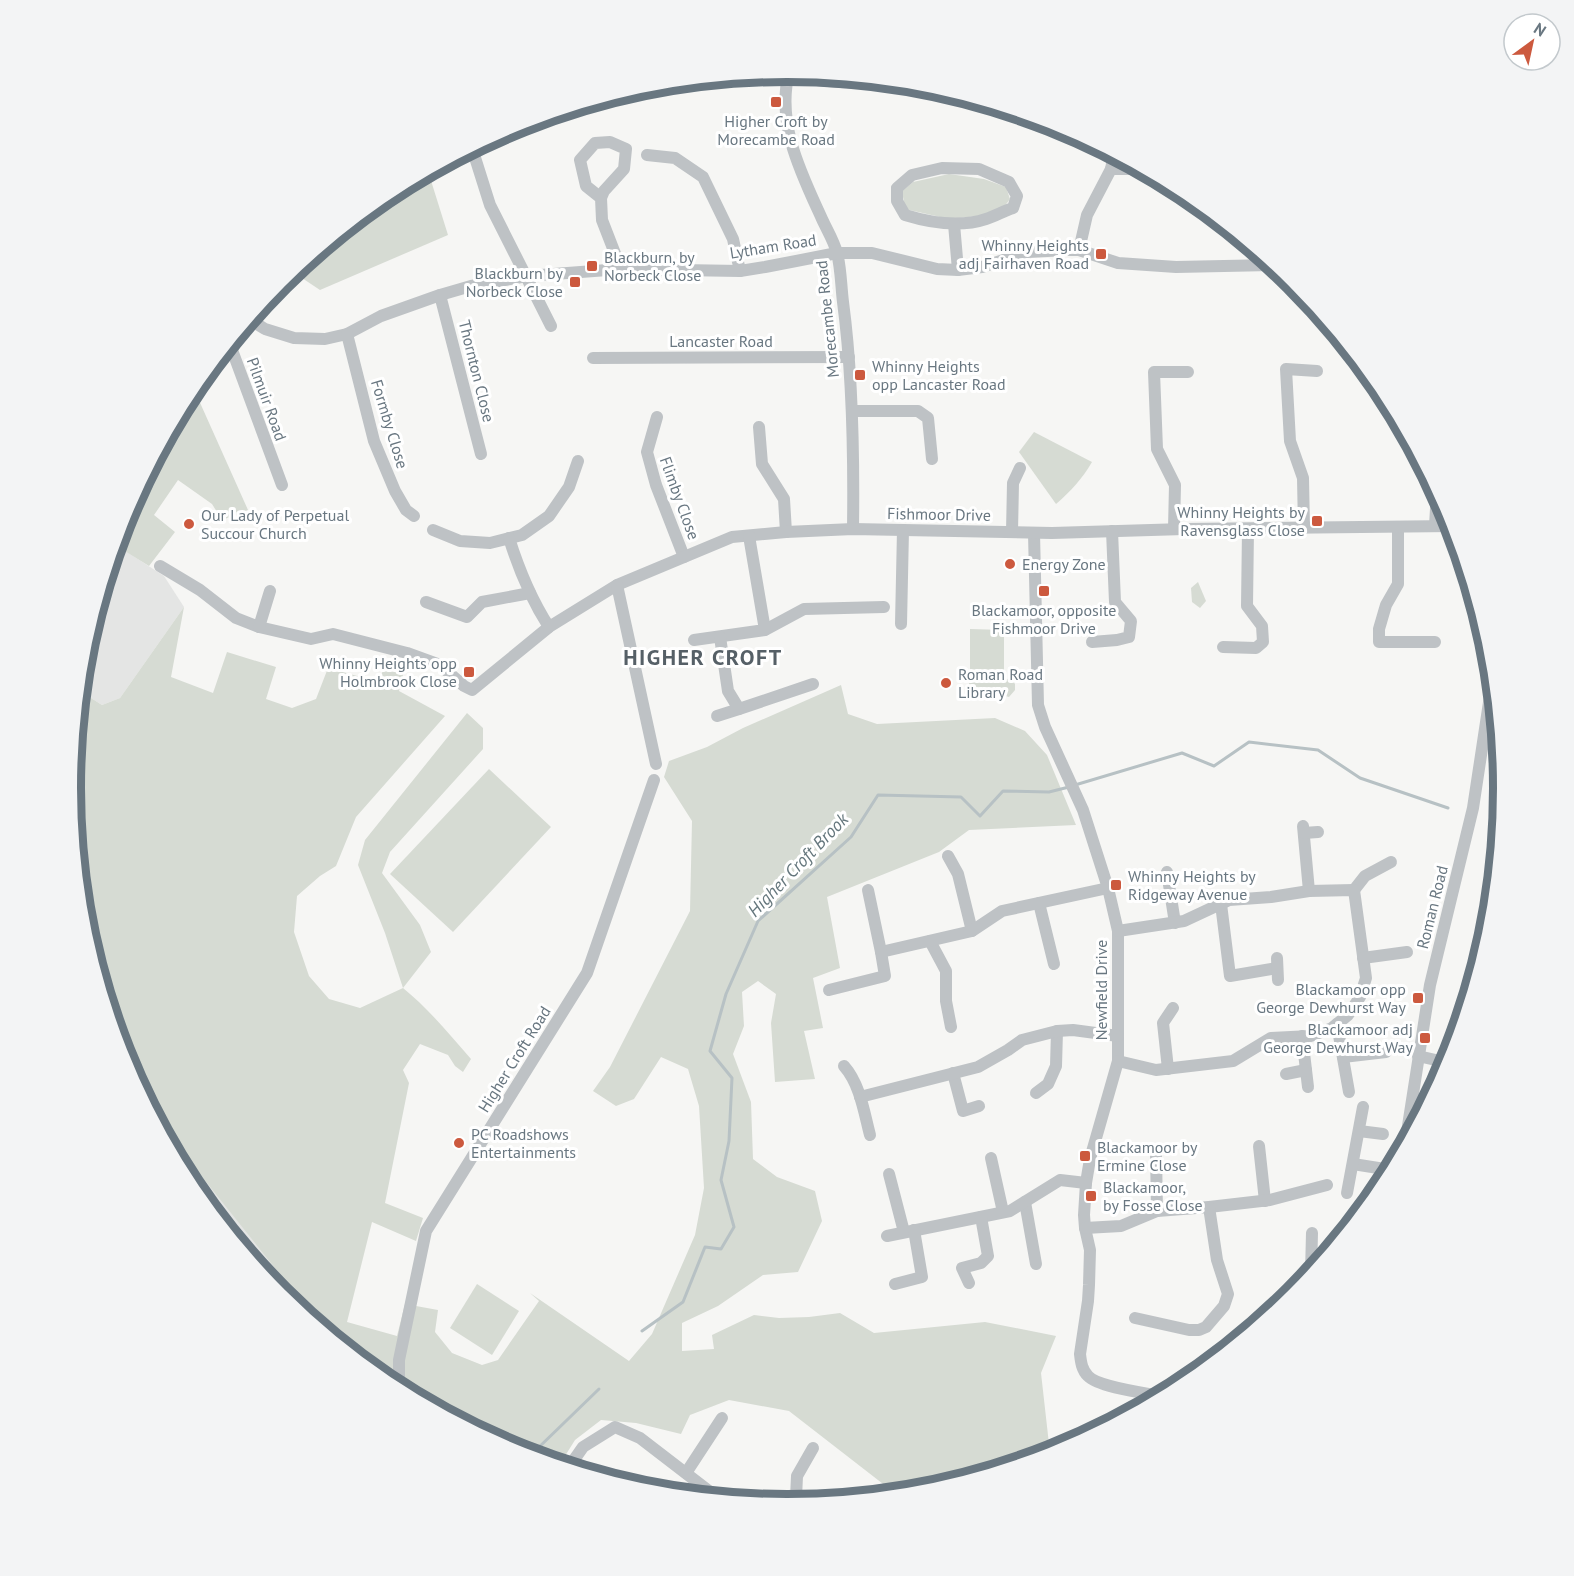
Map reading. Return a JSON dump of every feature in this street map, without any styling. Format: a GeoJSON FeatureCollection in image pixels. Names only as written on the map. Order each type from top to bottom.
{"type":"FeatureCollection","features":[{"type":"Feature","properties":{"kind":"street","name":"Morecambe Road"},"geometry":{"type":"LineString","coordinates":[[787,82],[785,116],[795,158],[837,253],[849,357],[854,482],[853,529]]}},
{"type":"Feature","properties":{"kind":"street"},"geometry":{"type":"LineString","coordinates":[[600,198],[586,186],[580,160],[595,143],[610,142],[626,149],[624,169],[600,198],[602,220],[621,269]]}},
{"type":"Feature","properties":{"kind":"street"},"geometry":{"type":"LineString","coordinates":[[474,155],[490,205],[551,326]]}},
{"type":"Feature","properties":{"kind":"street"},"geometry":{"type":"LineString","coordinates":[[647,155],[675,158],[703,177],[733,239],[740,271]]}},
{"type":"Feature","properties":{"kind":"street"},"geometry":{"type":"LineString","coordinates":[[1079,250],[1087,215],[1112,162]]}},
{"type":"Feature","properties":{"kind":"street"},"geometry":{"type":"LineString","coordinates":[[942,168],[979,169],[1009,182],[1017,196],[1012,208],[984,220],[954,225],[905,215],[897,201],[897,188],[912,175],[942,168]]}},
{"type":"Feature","properties":{"kind":"street"},"geometry":{"type":"LineString","coordinates":[[1111,169],[1125,169]]}},
{"type":"Feature","properties":{"kind":"street"},"geometry":{"type":"LineString","coordinates":[[954,225],[958,270]]}},
{"type":"Feature","properties":{"kind":"street","name":"Lytham Road"},"geometry":{"type":"LineString","coordinates":[[255,324],[294,338],[325,339],[346,334],[381,316],[440,295],[471,286],[527,276],[621,269],[740,271],[837,253],[872,253],[937,269],[958,270],[982,267],[1028,252],[1079,250],[1118,263],[1176,267],[1262,266]]}},
{"type":"Feature","properties":{"kind":"street","name":"Thornton Close"},"geometry":{"type":"LineString","coordinates":[[440,295],[481,454]]}},
{"type":"Feature","properties":{"kind":"street","name":"Formby Close"},"geometry":{"type":"LineString","coordinates":[[346,334],[374,441],[394,491],[406,510],[414,516]]}},
{"type":"Feature","properties":{"kind":"street","name":"Pilmuir Road"},"geometry":{"type":"LineString","coordinates":[[233,351],[282,485]]}},
{"type":"Feature","properties":{"kind":"street","name":"Lancaster Road"},"geometry":{"type":"LineString","coordinates":[[593,358],[849,357]]}},
{"type":"Feature","properties":{"kind":"street"},"geometry":{"type":"LineString","coordinates":[[1304,528],[1304,478],[1290,441],[1286,369],[1317,371]]}},
{"type":"Feature","properties":{"kind":"street"},"geometry":{"type":"LineString","coordinates":[[1174,529],[1175,485],[1157,448],[1154,372],[1188,372]]}},
{"type":"Feature","properties":{"kind":"street"},"geometry":{"type":"LineString","coordinates":[[852,411],[918,411],[928,418],[932,459]]}},
{"type":"Feature","properties":{"kind":"street","name":"Flimby Close"},"geometry":{"type":"LineString","coordinates":[[657,417],[646,452],[684,557]]}},
{"type":"Feature","properties":{"kind":"street"},"geometry":{"type":"LineString","coordinates":[[759,427],[762,464],[784,499],[786,532]]}},
{"type":"Feature","properties":{"kind":"street"},"geometry":{"type":"LineString","coordinates":[[433,530],[460,541],[490,543],[522,535],[549,516],[569,487],[578,461]]}},
{"type":"Feature","properties":{"kind":"street"},"geometry":{"type":"LineString","coordinates":[[1011,532],[1013,483],[1020,468]]}},
{"type":"Feature","properties":{"kind":"street"},"geometry":{"type":"LineString","coordinates":[[1435,526],[1436,511]]}},
{"type":"Feature","properties":{"kind":"street","name":"Fishmoor Drive"},"geometry":{"type":"LineString","coordinates":[[259,627],[311,639],[333,633],[407,653],[440,665],[470,690],[549,627],[617,585],[732,537],[853,529],[1034,533],[1442,526]]}},
{"type":"Feature","properties":{"kind":"street"},"geometry":{"type":"LineString","coordinates":[[1398,527],[1398,584],[1386,605],[1379,629],[1379,642],[1435,642]]}},
{"type":"Feature","properties":{"kind":"street"},"geometry":{"type":"LineString","coordinates":[[1223,647],[1256,648],[1263,642],[1262,626],[1246,606],[1248,529]]}},
{"type":"Feature","properties":{"kind":"street"},"geometry":{"type":"LineString","coordinates":[[901,624],[903,530]]}},
{"type":"Feature","properties":{"kind":"street"},"geometry":{"type":"LineString","coordinates":[[1092,642],[1129,637],[1131,621],[1114,602],[1112,531]]}},
{"type":"Feature","properties":{"kind":"street","name":"Newfield Drive"},"geometry":{"type":"LineString","coordinates":[[1034,533],[1038,705],[1045,727],[1083,810],[1108,888],[1118,931],[1118,1060],[1090,1159],[1086,1183],[1084,1215],[1090,1259],[1088,1301],[1080,1354],[1082,1366],[1087,1375],[1098,1383],[1149,1394]]}},
{"type":"Feature","properties":{"kind":"street"},"geometry":{"type":"LineString","coordinates":[[749,536],[765,630]]}},
{"type":"Feature","properties":{"kind":"street"},"geometry":{"type":"LineString","coordinates":[[509,538],[518,568],[549,627]]}},
{"type":"Feature","properties":{"kind":"street"},"geometry":{"type":"LineString","coordinates":[[160,566],[200,590],[236,618],[259,627],[270,591]]}},
{"type":"Feature","properties":{"kind":"street"},"geometry":{"type":"LineString","coordinates":[[617,585],[656,764]]}},
{"type":"Feature","properties":{"kind":"street"},"geometry":{"type":"LineString","coordinates":[[426,602],[467,617],[482,602],[530,593]]}},
{"type":"Feature","properties":{"kind":"street"},"geometry":{"type":"LineString","coordinates":[[694,640],[765,630],[804,609],[884,607]]}},
{"type":"Feature","properties":{"kind":"street"},"geometry":{"type":"LineString","coordinates":[[720,637],[728,691],[739,709]]}},
{"type":"Feature","properties":{"kind":"street"},"geometry":{"type":"LineString","coordinates":[[717,716],[813,684]]}},
{"type":"Feature","properties":{"kind":"street","name":"Roman Road"},"geometry":{"type":"LineString","coordinates":[[1408,1122],[1430,985],[1473,808],[1488,705]]}},
{"type":"Feature","properties":{"kind":"street","name":"Higher Croft Road"},"geometry":{"type":"LineString","coordinates":[[399,1377],[399,1360],[426,1231],[587,973],[654,780]]}},
{"type":"Feature","properties":{"kind":"street"},"geometry":{"type":"LineString","coordinates":[[1309,891],[1303,829],[1318,832]]}},
{"type":"Feature","properties":{"kind":"street"},"geometry":{"type":"LineString","coordinates":[[948,856],[958,874],[972,931]]}},
{"type":"Feature","properties":{"kind":"street"},"geometry":{"type":"LineString","coordinates":[[1118,1060],[1156,1070],[1233,1061],[1271,1038],[1311,1036],[1332,1028],[1348,1015],[1360,996],[1366,978],[1354,890],[1365,876],[1391,862]]}},
{"type":"Feature","properties":{"kind":"street"},"geometry":{"type":"LineString","coordinates":[[1167,872],[1175,923]]}},
{"type":"Feature","properties":{"kind":"street"},"geometry":{"type":"LineString","coordinates":[[881,952],[972,931],[1002,911],[1108,888]]}},
{"type":"Feature","properties":{"kind":"street"},"geometry":{"type":"LineString","coordinates":[[829,990],[885,976],[868,890]]}},
{"type":"Feature","properties":{"kind":"street"},"geometry":{"type":"LineString","coordinates":[[1118,931],[1184,921],[1229,900],[1309,891],[1354,890]]}},
{"type":"Feature","properties":{"kind":"street"},"geometry":{"type":"LineString","coordinates":[[1039,903],[1054,964]]}},
{"type":"Feature","properties":{"kind":"street"},"geometry":{"type":"LineString","coordinates":[[1221,904],[1230,976],[1278,968]]}},
{"type":"Feature","properties":{"kind":"street"},"geometry":{"type":"LineString","coordinates":[[930,941],[946,971],[946,1001],[951,1027]]}},
{"type":"Feature","properties":{"kind":"street"},"geometry":{"type":"LineString","coordinates":[[1363,958],[1407,952]]}},
{"type":"Feature","properties":{"kind":"street"},"geometry":{"type":"LineString","coordinates":[[1168,1069],[1163,1023],[1173,1008]]}},
{"type":"Feature","properties":{"kind":"street"},"geometry":{"type":"LineString","coordinates":[[1337,1024],[1349,1092]]}},
{"type":"Feature","properties":{"kind":"street"},"geometry":{"type":"LineString","coordinates":[[861,1097],[978,1067],[1022,1040],[1057,1031],[1073,1030],[1119,1036]]}},
{"type":"Feature","properties":{"kind":"street"},"geometry":{"type":"LineString","coordinates":[[1036,1093],[1048,1084],[1056,1066],[1057,1031]]}},
{"type":"Feature","properties":{"kind":"street"},"geometry":{"type":"LineString","coordinates":[[1302,1036],[1308,1087]]}},
{"type":"Feature","properties":{"kind":"street"},"geometry":{"type":"LineString","coordinates":[[1343,1057],[1386,1053]]}},
{"type":"Feature","properties":{"kind":"street"},"geometry":{"type":"LineString","coordinates":[[1418,1056],[1438,1060]]}},
{"type":"Feature","properties":{"kind":"street"},"geometry":{"type":"LineString","coordinates":[[844,1066],[851,1073],[861,1097],[870,1135]]}},
{"type":"Feature","properties":{"kind":"street"},"geometry":{"type":"LineString","coordinates":[[1286,1074],[1306,1070]]}},
{"type":"Feature","properties":{"kind":"street"},"geometry":{"type":"LineString","coordinates":[[953,1073],[963,1111],[979,1106]]}},
{"type":"Feature","properties":{"kind":"street"},"geometry":{"type":"LineString","coordinates":[[1347,1193],[1363,1107]]}},
{"type":"Feature","properties":{"kind":"street"},"geometry":{"type":"LineString","coordinates":[[1359,1131],[1383,1134]]}},
{"type":"Feature","properties":{"kind":"street"},"geometry":{"type":"LineString","coordinates":[[1259,1146],[1265,1201]]}},
{"type":"Feature","properties":{"kind":"street"},"geometry":{"type":"LineString","coordinates":[[1156,1154],[1157,1210]]}},
{"type":"Feature","properties":{"kind":"street"},"geometry":{"type":"LineString","coordinates":[[991,1158],[1003,1212]]}},
{"type":"Feature","properties":{"kind":"street"},"geometry":{"type":"LineString","coordinates":[[1353,1164],[1381,1168]]}},
{"type":"Feature","properties":{"kind":"street"},"geometry":{"type":"LineString","coordinates":[[889,1174],[922,1277],[895,1284]]}},
{"type":"Feature","properties":{"kind":"street"},"geometry":{"type":"LineString","coordinates":[[887,1236],[1010,1211],[1060,1180],[1086,1183]]}},
{"type":"Feature","properties":{"kind":"street"},"geometry":{"type":"LineString","coordinates":[[1085,1228],[1121,1226],[1157,1210],[1265,1201],[1327,1185]]}},
{"type":"Feature","properties":{"kind":"street"},"geometry":{"type":"LineString","coordinates":[[1025,1202],[1036,1264]]}},
{"type":"Feature","properties":{"kind":"street"},"geometry":{"type":"LineString","coordinates":[[1135,1318],[1189,1330],[1199,1330],[1206,1327],[1224,1306],[1228,1294],[1217,1260],[1209,1207]]}},
{"type":"Feature","properties":{"kind":"street"},"geometry":{"type":"LineString","coordinates":[[969,1283],[962,1268],[981,1263],[988,1256],[981,1216]]}},
{"type":"Feature","properties":{"kind":"street"},"geometry":{"type":"LineString","coordinates":[[1311,1260],[1312,1233]]}},
{"type":"Feature","properties":{"kind":"street"},"geometry":{"type":"LineString","coordinates":[[686,1473],[722,1418]]}},
{"type":"Feature","properties":{"kind":"street"},"geometry":{"type":"LineString","coordinates":[[573,1461],[583,1447],[615,1427],[640,1438],[706,1489]]}},
{"type":"Feature","properties":{"kind":"street"},"geometry":{"type":"LineString","coordinates":[[796,1494],[797,1476],[813,1448]]}},
{"type":"Feature","properties":{"kind":"shaded area"},"geometry":{"type":"Polygon","coordinates":[[[949,174],[984,179],[1006,187],[1010,199],[1004,207],[979,216],[949,219],[905,209],[902,191],[913,182],[949,174]]]}},
{"type":"Feature","properties":{"kind":"shaded area"},"geometry":{"type":"Polygon","coordinates":[[[431,179],[448,235],[320,290],[301,277],[357,228],[431,179]]]}},
{"type":"Feature","properties":{"kind":"shaded area"},"geometry":{"type":"Polygon","coordinates":[[[198,399],[248,510],[222,520],[212,504],[178,480],[154,515],[175,532],[149,566],[122,550],[154,476],[198,399]]]}},
{"type":"Feature","properties":{"kind":"shaded area"},"geometry":{"type":"Polygon","coordinates":[[[1034,432],[1092,462],[1076,484],[1056,504],[1019,452],[1034,432]]]}},
{"type":"Feature","properties":{"kind":"shaded area"},"geometry":{"type":"Polygon","coordinates":[[[123,549],[164,576],[184,607],[120,698],[102,705],[87,696],[105,605],[123,549]]]}},
{"type":"Feature","properties":{"kind":"shaded area"},"geometry":{"type":"Polygon","coordinates":[[[1198,582],[1206,601],[1200,608],[1192,602],[1191,588],[1198,582]]]}},
{"type":"Feature","properties":{"kind":"shaded area"},"geometry":{"type":"Polygon","coordinates":[[[184,607],[171,677],[213,693],[227,652],[276,667],[266,699],[292,708],[316,699],[328,668],[379,682],[386,661],[405,667],[399,691],[445,716],[356,817],[336,866],[320,876],[297,896],[294,932],[309,976],[329,999],[360,1008],[403,988],[430,1013],[471,1059],[463,1072],[455,1066],[448,1055],[420,1044],[403,1070],[409,1083],[385,1203],[423,1218],[416,1241],[372,1222],[347,1322],[397,1336],[405,1304],[438,1310],[435,1332],[452,1353],[482,1365],[498,1360],[539,1301],[530,1293],[629,1361],[652,1334],[695,1235],[704,1188],[699,1106],[688,1069],[661,1057],[634,1099],[616,1106],[593,1091],[610,1067],[690,911],[692,821],[664,777],[669,761],[707,747],[743,728],[841,685],[848,714],[877,724],[995,718],[1025,731],[1047,755],[1076,825],[969,830],[939,852],[827,897],[840,968],[813,978],[823,1028],[804,1031],[815,1079],[775,1082],[771,1023],[776,994],[758,981],[742,992],[744,1026],[733,1054],[751,1102],[753,1159],[777,1177],[815,1191],[822,1221],[798,1272],[763,1275],[718,1306],[682,1323],[682,1351],[714,1349],[712,1335],[754,1315],[779,1318],[840,1313],[874,1333],[985,1322],[1056,1336],[1041,1373],[1049,1443],[1014,1457],[970,1470],[887,1487],[789,1411],[729,1400],[690,1415],[681,1434],[636,1423],[601,1420],[575,1440],[564,1458],[475,1421],[395,1375],[357,1348],[296,1295],[191,1163],[154,1100],[118,1015],[105,971],[87,880],[81,788],[87,696],[102,705],[120,698],[184,607]]]}},
{"type":"Feature","properties":{"kind":"shaded area"},"geometry":{"type":"Polygon","coordinates":[[[970,629],[1004,630],[1004,673],[970,672],[970,629]]]}},
{"type":"Feature","properties":{"kind":"shaded area"},"geometry":{"type":"Polygon","coordinates":[[[969,678],[1011,679],[1015,684],[1015,690],[1009,697],[995,689],[969,686],[969,678]]]}},
{"type":"Feature","properties":{"kind":"shaded area"},"geometry":{"type":"Polygon","coordinates":[[[467,713],[483,728],[483,749],[390,852],[382,873],[420,925],[431,952],[403,988],[385,933],[358,865],[365,840],[467,713]]]}},
{"type":"Feature","properties":{"kind":"shaded area"},"geometry":{"type":"Polygon","coordinates":[[[489,769],[551,827],[453,932],[390,874],[489,769]]]}},
{"type":"Feature","properties":{"kind":"shaded area"},"geometry":{"type":"Polygon","coordinates":[[[152,1096],[305,1303],[256,1253],[227,1218],[176,1141],[152,1096]]]}},
{"type":"Feature","properties":{"kind":"shaded area"},"geometry":{"type":"Polygon","coordinates":[[[477,1284],[519,1311],[492,1355],[450,1328],[477,1284]]]}},
{"type":"Feature","properties":{"kind":"waterway","name":"Higher Croft Brook"},"geometry":{"type":"LineString","coordinates":[[1075,785],[1182,753],[1214,766],[1249,742],[1318,750],[1360,778],[1448,808]]}},
{"type":"Feature","properties":{"kind":"waterway","name":"Higher Croft Brook"},"geometry":{"type":"LineString","coordinates":[[642,1331],[683,1302],[705,1247],[721,1249],[734,1227],[721,1180],[729,1141],[732,1078],[710,1051],[726,994],[758,921],[851,837],[878,795],[961,797],[980,816],[1003,791],[1049,792],[1069,787]]}},
{"type":"Feature","properties":{"kind":"waterway","name":"Higher Croft Brook"},"geometry":{"type":"LineString","coordinates":[[538,1448],[599,1389]]}},
{"type":"Feature","properties":{"kind":"place","name":"Higher Croft by Morecambe Road"},"geometry":{"type":"Point","coordinates":[776,102]}},
{"type":"Feature","properties":{"kind":"place","name":"Whinny Heights adj Fairhaven Road"},"geometry":{"type":"Point","coordinates":[1101,254]}},
{"type":"Feature","properties":{"kind":"place","name":"Blackburn, by Norbeck Close"},"geometry":{"type":"Point","coordinates":[592,266]}},
{"type":"Feature","properties":{"kind":"place","name":"Blackburn by Norbeck Close"},"geometry":{"type":"Point","coordinates":[575,282]}},
{"type":"Feature","properties":{"kind":"place","name":"Whinny Heights opp Lancaster Road"},"geometry":{"type":"Point","coordinates":[860,375]}},
{"type":"Feature","properties":{"kind":"place","name":"Whinny Heights by Ravensglass Close"},"geometry":{"type":"Point","coordinates":[1317,521]}},
{"type":"Feature","properties":{"kind":"place","name":"Our Lady of Perpetual Succour Church"},"geometry":{"type":"Point","coordinates":[189,524]}},
{"type":"Feature","properties":{"kind":"place","name":"Energy Zone"},"geometry":{"type":"Point","coordinates":[1010,564]}},
{"type":"Feature","properties":{"kind":"place","name":"Blackamoor, opposite Fishmoor Drive"},"geometry":{"type":"Point","coordinates":[1044,591]}},
{"type":"Feature","properties":{"kind":"place","name":"Whinny Heights opp Holmbrook Close"},"geometry":{"type":"Point","coordinates":[469,672]}},
{"type":"Feature","properties":{"kind":"place","name":"Roman Road Library"},"geometry":{"type":"Point","coordinates":[946,683]}},
{"type":"Feature","properties":{"kind":"place","name":"Whinny Heights by Ridgeway Avenue"},"geometry":{"type":"Point","coordinates":[1116,885]}},
{"type":"Feature","properties":{"kind":"place","name":"Blackamoor opp George Dewhurst Way"},"geometry":{"type":"Point","coordinates":[1418,998]}},
{"type":"Feature","properties":{"kind":"place","name":"Blackamoor adj George Dewhurst Way"},"geometry":{"type":"Point","coordinates":[1425,1038]}},
{"type":"Feature","properties":{"kind":"place","name":"PC Roadshows Entertainments"},"geometry":{"type":"Point","coordinates":[459,1143]}},
{"type":"Feature","properties":{"kind":"place","name":"Blackamoor by Ermine Close"},"geometry":{"type":"Point","coordinates":[1085,1156]}},
{"type":"Feature","properties":{"kind":"place","name":"Blackamoor, by Fosse Close"},"geometry":{"type":"Point","coordinates":[1091,1196]}},
{"type":"Feature","properties":{"kind":"district","name":"HIGHER CROFT"},"geometry":{"type":"Point","coordinates":[703,657]}}]}
